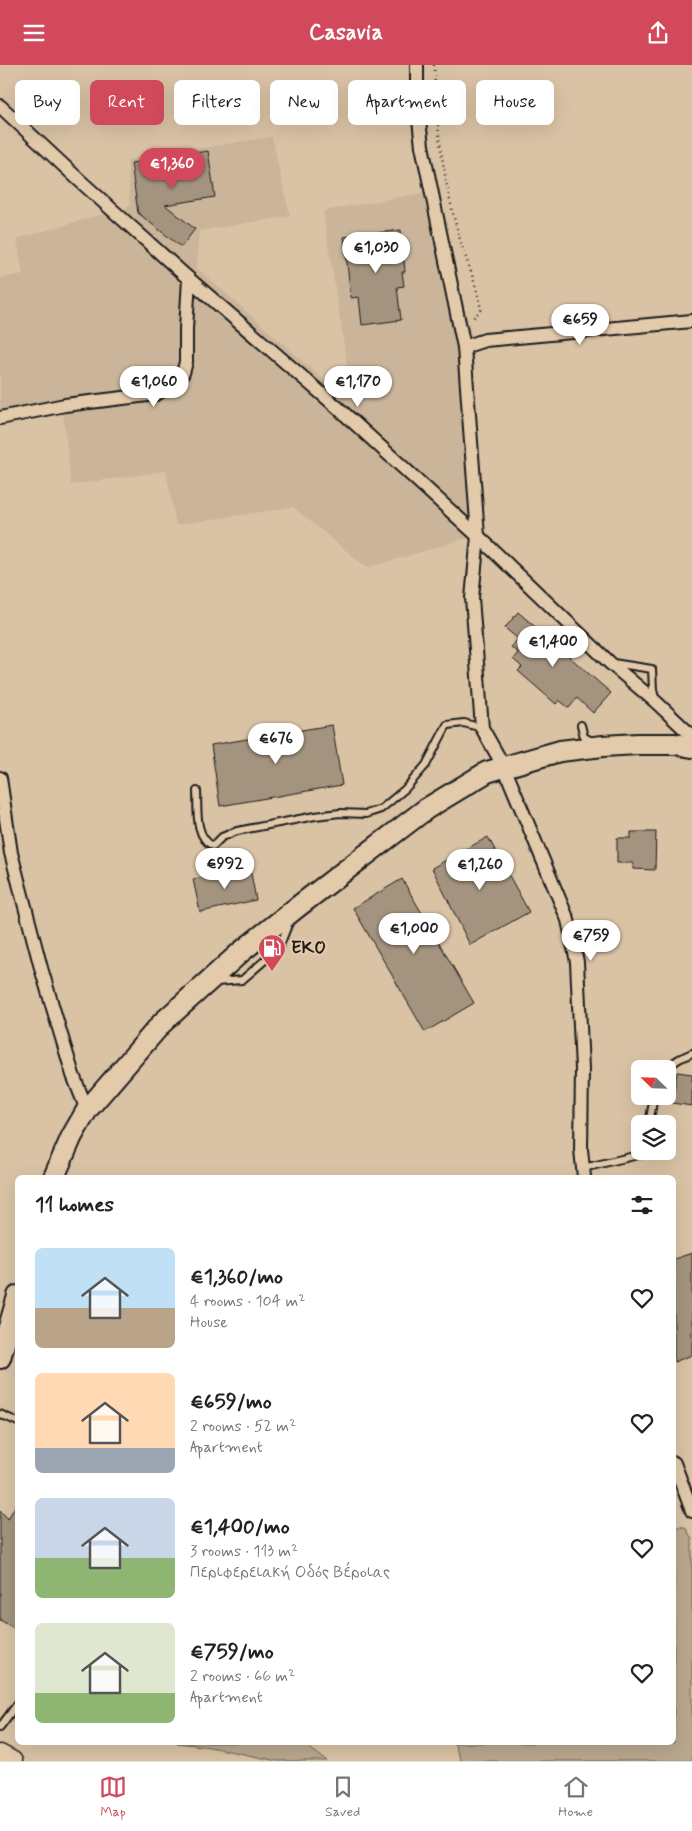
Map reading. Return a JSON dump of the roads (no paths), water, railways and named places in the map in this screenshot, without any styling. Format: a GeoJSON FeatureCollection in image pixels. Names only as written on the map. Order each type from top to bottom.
{"type":"FeatureCollection","features":[{"type":"Feature","properties":{"kind":"main road"},"geometry":{"type":"LineString","coordinates":[[55,1175],[72,1136],[87,1110],[162,1023],[242,951],[295,908],[426,809],[487,772],[560,751],[603,746],[675,744],[692,747]]}},
{"type":"Feature","properties":{"kind":"main road"},"geometry":{"type":"LineString","coordinates":[[0,1358],[15,1306]]}},
{"type":"Feature","properties":{"kind":"main road"},"geometry":{"type":"LineString","coordinates":[[0,1754],[13,1761]]}},
{"type":"Feature","properties":{"kind":"street"},"geometry":{"type":"LineString","coordinates":[[417,65],[417,103],[422,145],[464,347],[478,536],[472,599],[482,728],[504,767],[568,920],[577,962],[582,1069],[581,1150],[583,1173]]}},
{"type":"Feature","properties":{"kind":"street"},"geometry":{"type":"LineString","coordinates":[[0,106],[189,279],[337,407],[478,536],[610,663],[692,736]]}},
{"type":"Feature","properties":{"kind":"street"},"geometry":{"type":"LineString","coordinates":[[0,418],[65,405],[156,394],[177,382],[183,373],[186,363],[189,279]]}},
{"type":"Feature","properties":{"kind":"street"},"geometry":{"type":"LineString","coordinates":[[464,347],[485,340],[692,321]]}},
{"type":"Feature","properties":{"kind":"street"},"geometry":{"type":"LineString","coordinates":[[0,778],[11,853],[36,949],[73,1075],[87,1110]]}},
{"type":"Feature","properties":{"kind":"street"},"geometry":{"type":"LineString","coordinates":[[676,1468],[692,1511]]}},
{"type":"Feature","properties":{"kind":"lane"},"geometry":{"type":"LineString","coordinates":[[610,663],[652,669],[653,690],[656,702]]}},
{"type":"Feature","properties":{"kind":"lane"},"geometry":{"type":"LineString","coordinates":[[197,791],[200,832],[206,843],[213,845],[222,837],[237,831],[315,816],[340,813],[366,814],[381,809],[405,789],[426,765],[447,725],[464,723],[482,728]]}},
{"type":"Feature","properties":{"kind":"lane"},"geometry":{"type":"LineString","coordinates":[[581,725],[584,737],[603,746]]}},
{"type":"Feature","properties":{"kind":"lane"},"geometry":{"type":"LineString","coordinates":[[676,1061],[692,1053]]}},
{"type":"Feature","properties":{"kind":"lane"},"geometry":{"type":"LineString","coordinates":[[583,1173],[631,1158]]}},
{"type":"Feature","properties":{"kind":"lane"},"geometry":{"type":"LineString","coordinates":[[0,1414],[15,1421]]}},
{"type":"Feature","properties":{"kind":"lane"},"geometry":{"type":"LineString","coordinates":[[0,1727],[15,1707]]}},
{"type":"Feature","properties":{"kind":"place","name":"EKO"},"geometry":{"type":"Point","coordinates":[272,972]}}]}
